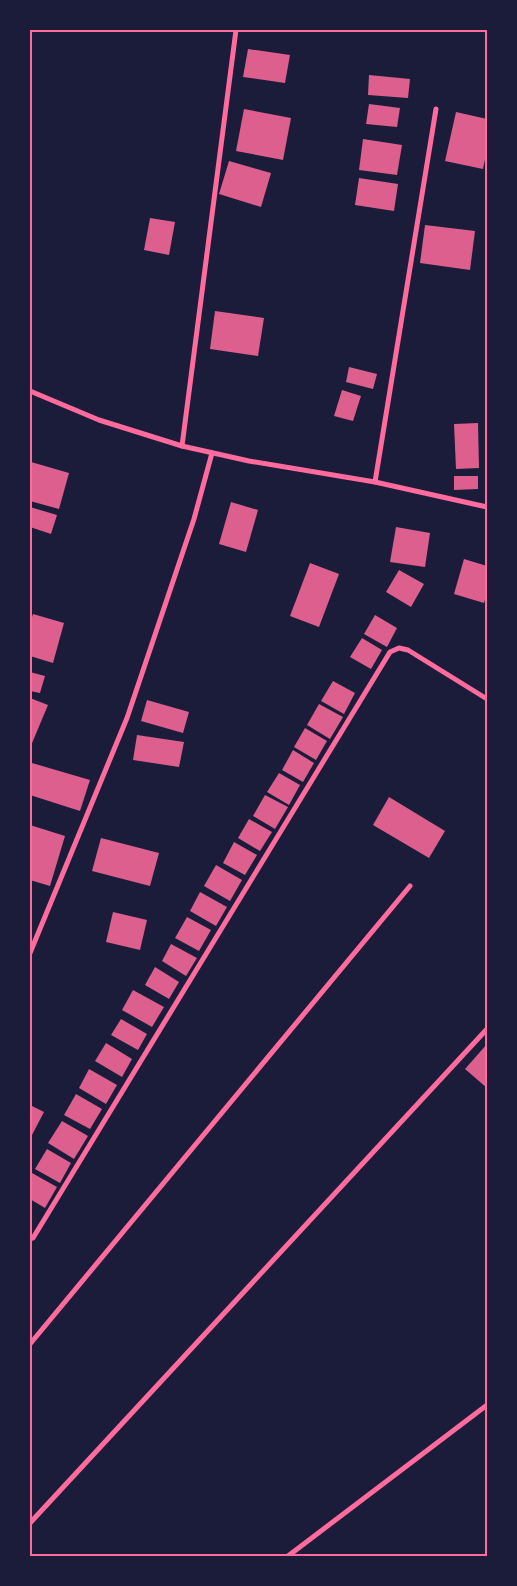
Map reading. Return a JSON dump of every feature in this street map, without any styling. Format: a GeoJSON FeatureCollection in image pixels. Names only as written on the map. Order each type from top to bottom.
{"type":"FeatureCollection","features":[{"type":"Feature","properties":{"kind":"street"},"geometry":{"type":"LineString","coordinates":[[182,446],[236,30]]}},
{"type":"Feature","properties":{"kind":"street"},"geometry":{"type":"LineString","coordinates":[[375,482],[436,109]]}},
{"type":"Feature","properties":{"kind":"street"},"geometry":{"type":"LineString","coordinates":[[30,391],[99,420],[182,446],[249,461],[375,482],[487,507]]}},
{"type":"Feature","properties":{"kind":"street"},"geometry":{"type":"LineString","coordinates":[[30,953],[127,718],[194,519],[212,453]]}},
{"type":"Feature","properties":{"kind":"street"},"geometry":{"type":"LineString","coordinates":[[30,1239],[38,1229],[390,652],[399,648],[408,650],[487,698]]}},
{"type":"Feature","properties":{"kind":"street"},"geometry":{"type":"LineString","coordinates":[[30,1344],[410,886]]}},
{"type":"Feature","properties":{"kind":"street"},"geometry":{"type":"LineString","coordinates":[[30,1524],[487,1029]]}},
{"type":"Feature","properties":{"kind":"street"},"geometry":{"type":"LineString","coordinates":[[288,1556],[487,1405]]}},
{"type":"Feature","properties":{"kind":"building"},"geometry":{"type":"Polygon","coordinates":[[[248,49],[290,55],[285,83],[243,77],[248,49]]]}},
{"type":"Feature","properties":{"kind":"building"},"geometry":{"type":"Polygon","coordinates":[[[369,75],[410,79],[408,98],[368,95],[369,75]]]}},
{"type":"Feature","properties":{"kind":"building"},"geometry":{"type":"Polygon","coordinates":[[[369,104],[400,108],[397,127],[366,124],[369,104]]]}},
{"type":"Feature","properties":{"kind":"building"},"geometry":{"type":"Polygon","coordinates":[[[244,109],[291,118],[283,160],[236,151],[244,109]]]}},
{"type":"Feature","properties":{"kind":"building"},"geometry":{"type":"Polygon","coordinates":[[[456,112],[487,119],[487,150],[483,169],[445,161],[456,112]]]}},
{"type":"Feature","properties":{"kind":"building"},"geometry":{"type":"Polygon","coordinates":[[[363,139],[402,145],[397,175],[359,170],[363,139]]]}},
{"type":"Feature","properties":{"kind":"building"},"geometry":{"type":"Polygon","coordinates":[[[229,161],[271,173],[261,207],[219,194],[229,161]]]}},
{"type":"Feature","properties":{"kind":"building"},"geometry":{"type":"Polygon","coordinates":[[[359,178],[398,184],[394,211],[355,205],[359,178]]]}},
{"type":"Feature","properties":{"kind":"building"},"geometry":{"type":"Polygon","coordinates":[[[150,218],[175,222],[169,255],[144,250],[150,218]]]}},
{"type":"Feature","properties":{"kind":"building"},"geometry":{"type":"Polygon","coordinates":[[[425,225],[475,231],[470,270],[420,263],[425,225]]]}},
{"type":"Feature","properties":{"kind":"building"},"geometry":{"type":"Polygon","coordinates":[[[215,311],[264,318],[258,356],[210,349],[215,311]]]}},
{"type":"Feature","properties":{"kind":"building"},"geometry":{"type":"Polygon","coordinates":[[[349,367],[377,374],[373,389],[346,382],[349,367]]]}},
{"type":"Feature","properties":{"kind":"building"},"geometry":{"type":"Polygon","coordinates":[[[342,390],[361,396],[353,421],[334,416],[342,390]]]}},
{"type":"Feature","properties":{"kind":"building"},"geometry":{"type":"Polygon","coordinates":[[[478,423],[479,468],[456,469],[454,424],[478,423]]]}},
{"type":"Feature","properties":{"kind":"building"},"geometry":{"type":"Polygon","coordinates":[[[31,462],[69,473],[59,509],[30,501],[31,462]]]}},
{"type":"Feature","properties":{"kind":"building"},"geometry":{"type":"Polygon","coordinates":[[[454,476],[478,476],[478,489],[454,490],[454,476]]]}},
{"type":"Feature","properties":{"kind":"building"},"geometry":{"type":"Polygon","coordinates":[[[231,502],[258,510],[246,552],[219,544],[231,502]]]}},
{"type":"Feature","properties":{"kind":"building"},"geometry":{"type":"Polygon","coordinates":[[[30,507],[57,515],[51,534],[30,527],[30,507]]]}},
{"type":"Feature","properties":{"kind":"building"},"geometry":{"type":"Polygon","coordinates":[[[396,527],[430,533],[425,567],[390,562],[396,527]]]}},
{"type":"Feature","properties":{"kind":"building"},"geometry":{"type":"Polygon","coordinates":[[[464,559],[487,566],[487,593],[484,603],[454,594],[464,559]]]}},
{"type":"Feature","properties":{"kind":"building"},"geometry":{"type":"Polygon","coordinates":[[[310,563],[339,574],[319,627],[290,616],[310,563]]]}},
{"type":"Feature","properties":{"kind":"building"},"geometry":{"type":"Polygon","coordinates":[[[399,570],[424,584],[411,607],[386,592],[399,570]]]}},
{"type":"Feature","properties":{"kind":"building"},"geometry":{"type":"Polygon","coordinates":[[[33,614],[64,623],[53,663],[30,656],[30,623],[33,614]]]}},
{"type":"Feature","properties":{"kind":"building"},"geometry":{"type":"Polygon","coordinates":[[[375,615],[397,628],[387,647],[364,634],[375,615]]]}},
{"type":"Feature","properties":{"kind":"building"},"geometry":{"type":"Polygon","coordinates":[[[362,638],[382,650],[371,669],[350,657],[362,638]]]}},
{"type":"Feature","properties":{"kind":"building"},"geometry":{"type":"Polygon","coordinates":[[[30,672],[45,676],[40,693],[30,691],[30,672]]]}},
{"type":"Feature","properties":{"kind":"building"},"geometry":{"type":"Polygon","coordinates":[[[333,681],[355,693],[344,714],[321,701],[333,681]]]}},
{"type":"Feature","properties":{"kind":"building"},"geometry":{"type":"Polygon","coordinates":[[[30,698],[48,705],[30,748],[30,698]]]}},
{"type":"Feature","properties":{"kind":"building"},"geometry":{"type":"Polygon","coordinates":[[[147,700],[189,712],[183,733],[141,721],[147,700]]]}},
{"type":"Feature","properties":{"kind":"building"},"geometry":{"type":"Polygon","coordinates":[[[319,704],[343,717],[330,739],[307,725],[319,704]]]}},
{"type":"Feature","properties":{"kind":"building"},"geometry":{"type":"Polygon","coordinates":[[[305,728],[327,741],[316,760],[294,747],[305,728]]]}},
{"type":"Feature","properties":{"kind":"building"},"geometry":{"type":"Polygon","coordinates":[[[137,735],[184,742],[179,767],[133,760],[137,735]]]}},
{"type":"Feature","properties":{"kind":"building"},"geometry":{"type":"Polygon","coordinates":[[[293,750],[314,763],[303,782],[282,770],[293,750]]]}},
{"type":"Feature","properties":{"kind":"building"},"geometry":{"type":"Polygon","coordinates":[[[32,763],[90,780],[80,811],[30,795],[30,770],[32,763]]]}},
{"type":"Feature","properties":{"kind":"building"},"geometry":{"type":"Polygon","coordinates":[[[279,773],[300,785],[289,805],[267,792],[279,773]]]}},
{"type":"Feature","properties":{"kind":"building"},"geometry":{"type":"Polygon","coordinates":[[[265,795],[288,807],[275,829],[253,816],[265,795]]]}},
{"type":"Feature","properties":{"kind":"building"},"geometry":{"type":"Polygon","coordinates":[[[389,797],[445,831],[429,858],[373,825],[389,797]]]}},
{"type":"Feature","properties":{"kind":"building"},"geometry":{"type":"Polygon","coordinates":[[[249,819],[272,832],[260,851],[238,838],[249,819]]]}},
{"type":"Feature","properties":{"kind":"building"},"geometry":{"type":"Polygon","coordinates":[[[30,825],[65,836],[50,886],[30,880],[30,825]]]}},
{"type":"Feature","properties":{"kind":"building"},"geometry":{"type":"Polygon","coordinates":[[[101,838],[159,853],[150,886],[92,871],[101,838]]]}},
{"type":"Feature","properties":{"kind":"building"},"geometry":{"type":"Polygon","coordinates":[[[234,842],[257,855],[245,875],[223,863],[234,842]]]}},
{"type":"Feature","properties":{"kind":"building"},"geometry":{"type":"Polygon","coordinates":[[[216,865],[242,880],[230,901],[204,886],[216,865]]]}},
{"type":"Feature","properties":{"kind":"building"},"geometry":{"type":"Polygon","coordinates":[[[200,892],[227,907],[216,926],[190,911],[200,892]]]}},
{"type":"Feature","properties":{"kind":"building"},"geometry":{"type":"Polygon","coordinates":[[[113,912],[147,920],[140,950],[106,942],[113,912]]]}},
{"type":"Feature","properties":{"kind":"building"},"geometry":{"type":"Polygon","coordinates":[[[187,917],[211,930],[199,951],[175,938],[187,917]]]}},
{"type":"Feature","properties":{"kind":"building"},"geometry":{"type":"Polygon","coordinates":[[[171,944],[197,958],[186,976],[162,961],[171,944]]]}},
{"type":"Feature","properties":{"kind":"building"},"geometry":{"type":"Polygon","coordinates":[[[155,967],[179,982],[169,999],[145,985],[155,967]]]}},
{"type":"Feature","properties":{"kind":"building"},"geometry":{"type":"Polygon","coordinates":[[[133,990],[164,1007],[152,1027],[122,1010],[133,990]]]}},
{"type":"Feature","properties":{"kind":"building"},"geometry":{"type":"Polygon","coordinates":[[[121,1019],[147,1034],[138,1050],[111,1035],[121,1019]]]}},
{"type":"Feature","properties":{"kind":"building"},"geometry":{"type":"Polygon","coordinates":[[[106,1043],[132,1059],[122,1077],[95,1061],[106,1043]]]}},
{"type":"Feature","properties":{"kind":"building"},"geometry":{"type":"Polygon","coordinates":[[[487,1044],[487,1088],[465,1069],[487,1044]]]}},
{"type":"Feature","properties":{"kind":"building"},"geometry":{"type":"Polygon","coordinates":[[[89,1069],[117,1085],[106,1104],[79,1088],[89,1069]]]}},
{"type":"Feature","properties":{"kind":"building"},"geometry":{"type":"Polygon","coordinates":[[[76,1094],[102,1109],[90,1129],[64,1115],[76,1094]]]}},
{"type":"Feature","properties":{"kind":"building"},"geometry":{"type":"Polygon","coordinates":[[[30,1105],[44,1112],[32,1135],[30,1134],[30,1105]]]}},
{"type":"Feature","properties":{"kind":"building"},"geometry":{"type":"Polygon","coordinates":[[[62,1121],[88,1136],[74,1159],[48,1143],[62,1121]]]}},
{"type":"Feature","properties":{"kind":"building"},"geometry":{"type":"Polygon","coordinates":[[[47,1149],[71,1163],[60,1183],[35,1169],[47,1149]]]}},
{"type":"Feature","properties":{"kind":"building"},"geometry":{"type":"Polygon","coordinates":[[[32,1173],[57,1187],[45,1208],[30,1199],[30,1177],[32,1173]]]}}]}
